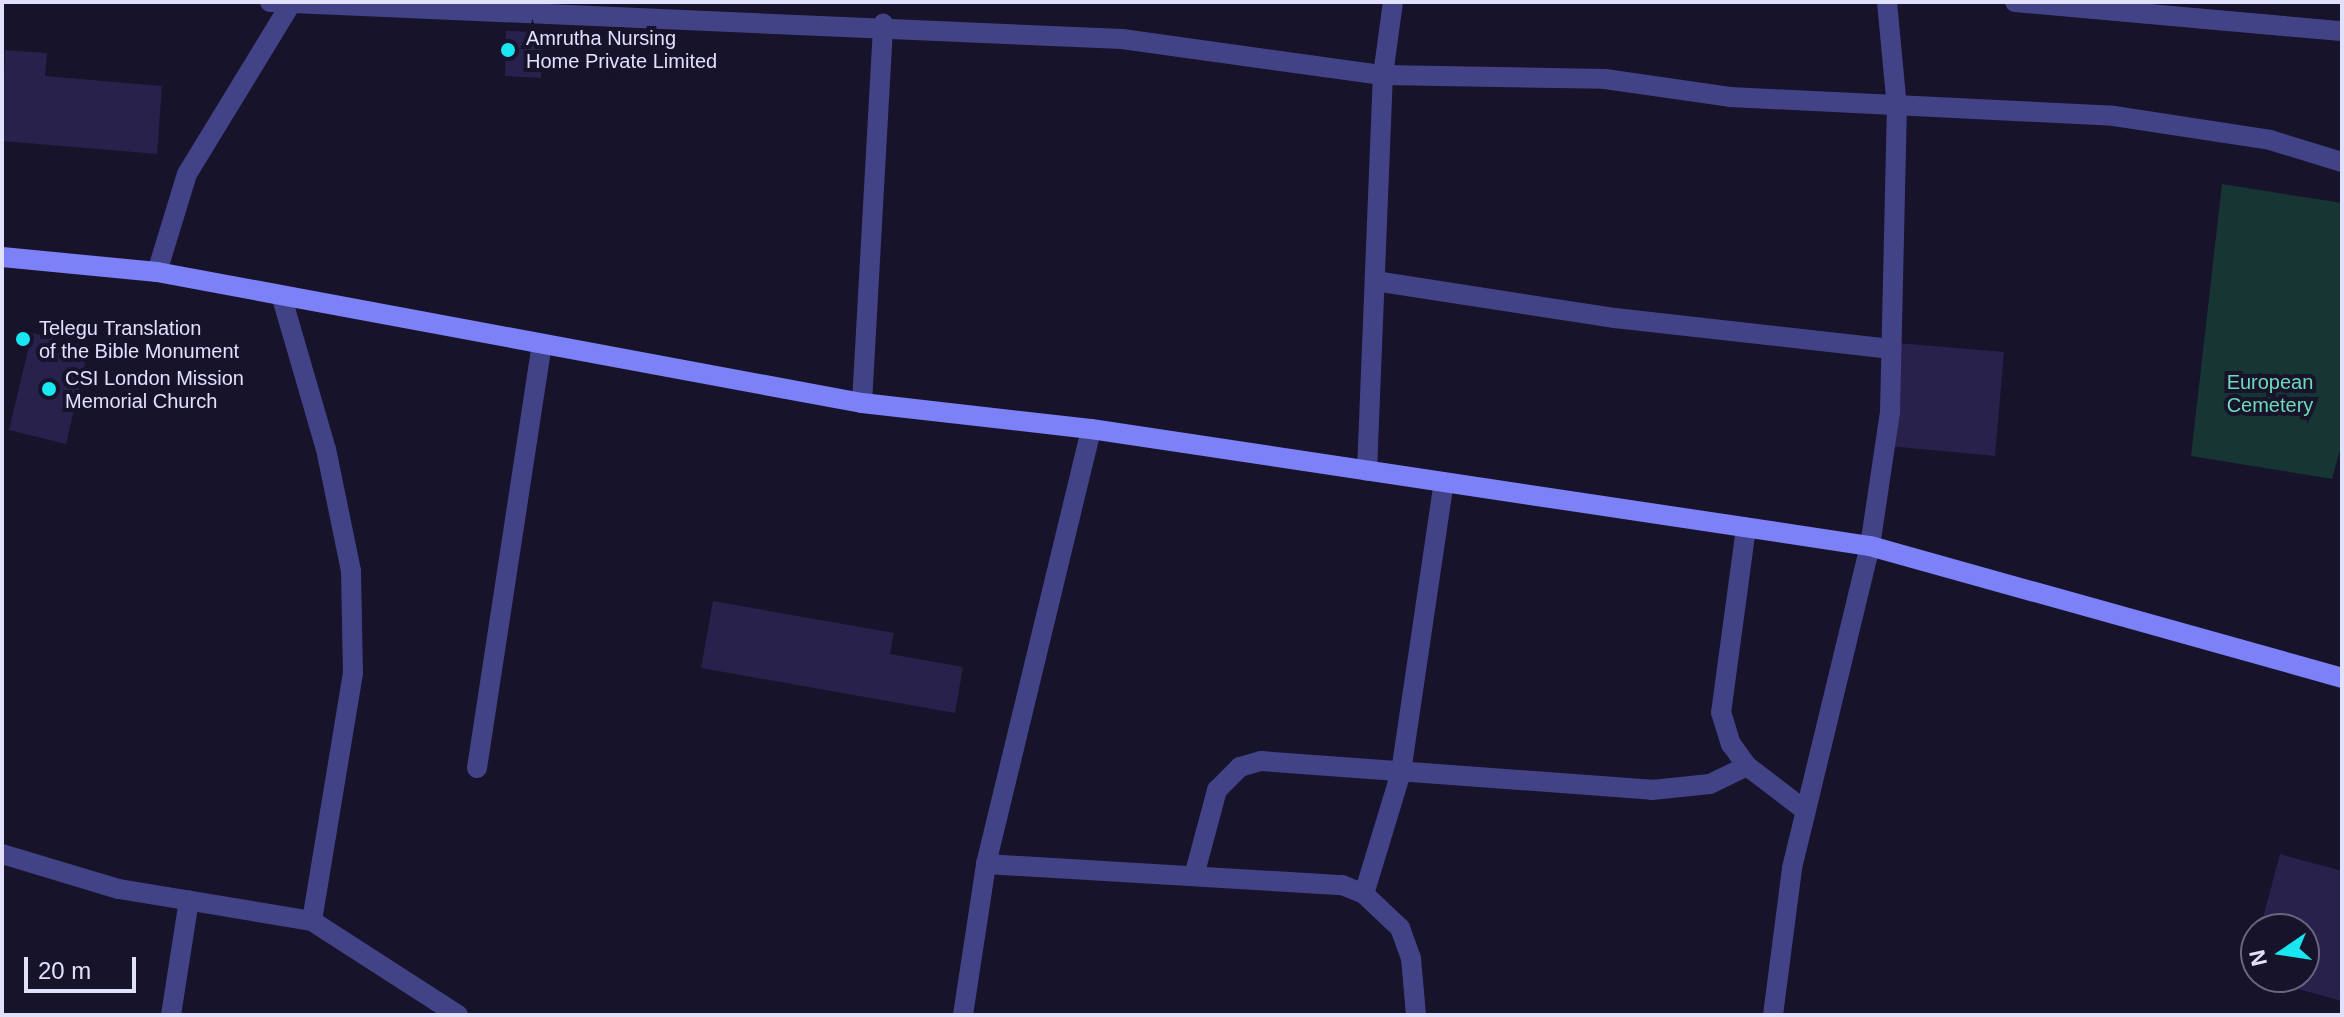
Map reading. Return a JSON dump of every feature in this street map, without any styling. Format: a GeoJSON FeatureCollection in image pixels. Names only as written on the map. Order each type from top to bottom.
{"type":"FeatureCollection","features":[{"type":"Feature","properties":{"kind":"main road"},"geometry":{"type":"LineString","coordinates":[[2,257],[157,272],[282,298],[862,403],[1091,429],[1870,546],[2342,678]]}},
{"type":"Feature","properties":{"kind":"street"},"geometry":{"type":"LineString","coordinates":[[270,2],[883,24],[1122,39],[1383,75],[1605,79],[1730,97],[1897,108],[2114,116],[2270,140],[2342,162]]}},
{"type":"Feature","properties":{"kind":"street"},"geometry":{"type":"LineString","coordinates":[[1367,471],[1383,75],[1393,2]]}},
{"type":"Feature","properties":{"kind":"street"},"geometry":{"type":"LineString","coordinates":[[1773,1015],[1792,868],[1870,546],[1890,412],[1897,108],[1887,2]]}},
{"type":"Feature","properties":{"kind":"street"},"geometry":{"type":"LineString","coordinates":[[2015,2],[2342,31]]}},
{"type":"Feature","properties":{"kind":"street"},"geometry":{"type":"LineString","coordinates":[[157,272],[187,174],[292,3]]}},
{"type":"Feature","properties":{"kind":"street"},"geometry":{"type":"LineString","coordinates":[[862,403],[883,24]]}},
{"type":"Feature","properties":{"kind":"street"},"geometry":{"type":"LineString","coordinates":[[1375,281],[1615,318],[1891,349]]}},
{"type":"Feature","properties":{"kind":"street"},"geometry":{"type":"LineString","coordinates":[[282,298],[326,449],[351,571],[353,673],[312,921]]}},
{"type":"Feature","properties":{"kind":"street"},"geometry":{"type":"LineString","coordinates":[[477,768],[542,345]]}},
{"type":"Feature","properties":{"kind":"street"},"geometry":{"type":"LineString","coordinates":[[963,1015],[986,864],[1091,429]]}},
{"type":"Feature","properties":{"kind":"street"},"geometry":{"type":"LineString","coordinates":[[1364,894],[1401,772],[1444,482]]}},
{"type":"Feature","properties":{"kind":"street"},"geometry":{"type":"LineString","coordinates":[[1746,528],[1721,712],[1731,744],[1747,766],[1806,811]]}},
{"type":"Feature","properties":{"kind":"street"},"geometry":{"type":"LineString","coordinates":[[1194,876],[1217,790],[1240,767],[1261,761],[1652,790],[1710,784],[1747,766]]}},
{"type":"Feature","properties":{"kind":"street"},"geometry":{"type":"LineString","coordinates":[[2,854],[119,889],[312,921],[458,1015]]}},
{"type":"Feature","properties":{"kind":"street"},"geometry":{"type":"LineString","coordinates":[[986,864],[1342,885],[1364,894],[1400,928],[1411,958],[1416,1015]]}},
{"type":"Feature","properties":{"kind":"street"},"geometry":{"type":"LineString","coordinates":[[171,1015],[189,900]]}},
{"type":"Feature","properties":{"kind":"green space","name":"European Cemetery"},"geometry":{"type":"Polygon","coordinates":[[[2222,184],[2342,203],[2342,443],[2332,479],[2191,456],[2222,184]]]}},
{"type":"Feature","properties":{"kind":"building"},"geometry":{"type":"Polygon","coordinates":[[[506,31],[543,32],[541,78],[505,76],[506,31]]]}},
{"type":"Feature","properties":{"kind":"building"},"geometry":{"type":"Polygon","coordinates":[[[5,50],[47,53],[45,76],[162,86],[157,154],[2,141],[5,50]]]}},
{"type":"Feature","properties":{"kind":"building","name":"CSI London Mission Memorial Church"},"geometry":{"type":"Polygon","coordinates":[[[32,333],[89,347],[66,444],[9,430],[32,333]]]}},
{"type":"Feature","properties":{"kind":"building"},"geometry":{"type":"Polygon","coordinates":[[[1898,343],[2004,352],[1995,456],[1888,446],[1898,343]]]}},
{"type":"Feature","properties":{"kind":"building"},"geometry":{"type":"Polygon","coordinates":[[[713,601],[894,633],[890,654],[963,667],[955,713],[701,668],[713,601]]]}},
{"type":"Feature","properties":{"kind":"building"},"geometry":{"type":"Polygon","coordinates":[[[2280,854],[2342,871],[2342,1001],[2312,993],[2320,993],[2320,913],[2264,913],[2280,854]]]}},
{"type":"Feature","properties":{"kind":"place","name":"Amrutha Nursing Home Private Limited"},"geometry":{"type":"Point","coordinates":[508,50]}},
{"type":"Feature","properties":{"kind":"place","name":"Telegu Translation of the Bible Monument"},"geometry":{"type":"Point","coordinates":[23,339]}},
{"type":"Feature","properties":{"kind":"place","name":"CSI London Mission Memorial Church"},"geometry":{"type":"Point","coordinates":[49,389]}}]}
